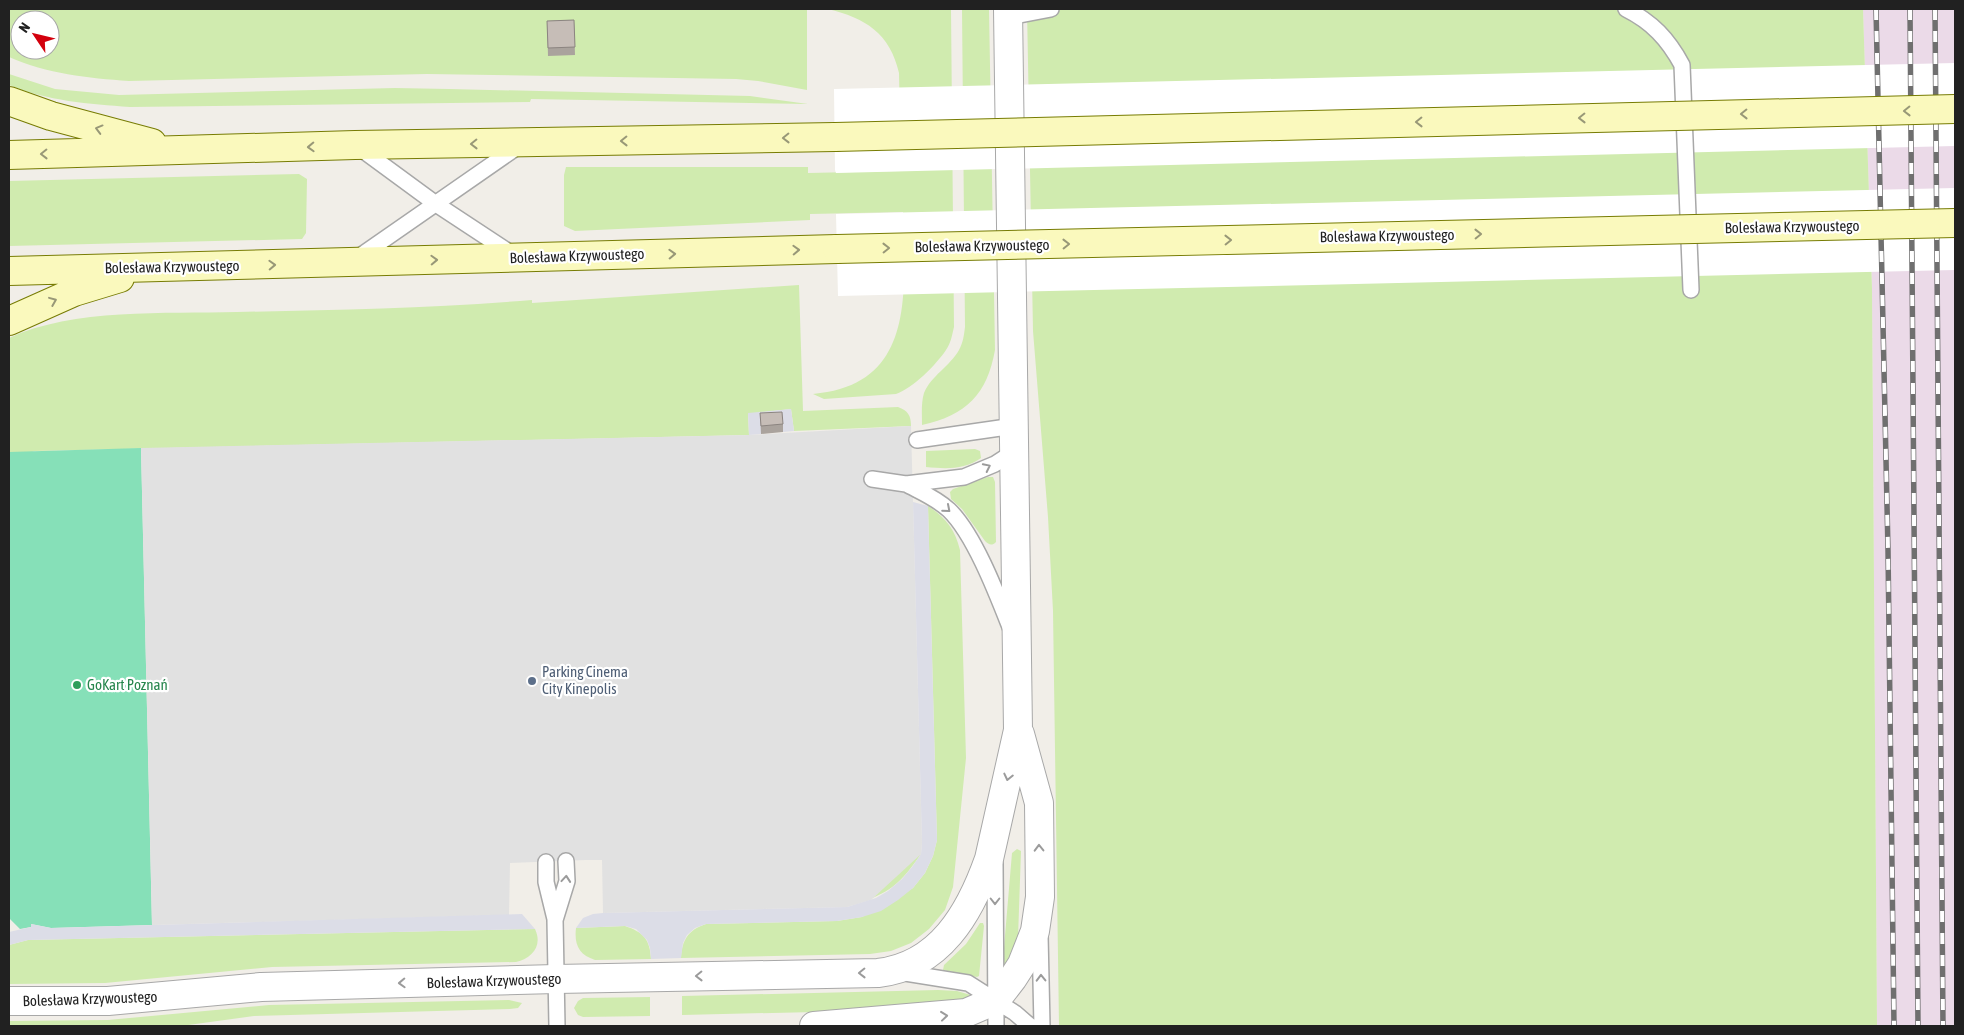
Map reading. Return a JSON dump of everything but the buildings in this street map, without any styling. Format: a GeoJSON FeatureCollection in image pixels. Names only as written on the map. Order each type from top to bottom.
{"type":"FeatureCollection","features":[{"type":"Feature","properties":{"kind":"main road"},"geometry":{"type":"LineString","coordinates":[[9,102],[51,116],[180,151]]}},
{"type":"Feature","properties":{"kind":"main road"},"geometry":{"type":"LineString","coordinates":[[9,155],[355,145],[835,137],[1955,110]]}},
{"type":"Feature","properties":{"kind":"main road","name":"Bolesława Krzywoustego"},"geometry":{"type":"LineString","coordinates":[[9,271],[837,249],[1955,223]]}},
{"type":"Feature","properties":{"kind":"main road"},"geometry":{"type":"LineString","coordinates":[[9,321],[49,302],[94,286],[124,277],[171,268]]}},
{"type":"Feature","properties":{"kind":"street"},"geometry":{"type":"LineString","coordinates":[[814,1026],[869,1025],[966,1013],[996,1000],[1013,978],[1028,950],[1035,931],[1040,897],[1039,803],[1018,730],[1008,13]]}},
{"type":"Feature","properties":{"kind":"street","name":"Bolesława Krzywoustego"},"geometry":{"type":"LineString","coordinates":[[9,1001],[108,1001],[261,987],[892,972],[916,963],[939,946],[960,919],[976,891],[983,875],[995,834],[1018,730]]}},
{"type":"Feature","properties":{"kind":"lane"},"geometry":{"type":"LineString","coordinates":[[1008,13],[1051,9]]}},
{"type":"Feature","properties":{"kind":"lane"},"geometry":{"type":"LineString","coordinates":[[1626,9],[1642,16],[1652,25],[1670,44],[1682,65],[1691,290]]}},
{"type":"Feature","properties":{"kind":"lane"},"geometry":{"type":"LineString","coordinates":[[350,262],[522,143]]}},
{"type":"Feature","properties":{"kind":"lane"},"geometry":{"type":"LineString","coordinates":[[355,145],[436,204],[518,258]]}},
{"type":"Feature","properties":{"kind":"lane"},"geometry":{"type":"LineString","coordinates":[[917,440],[1014,438]]}},
{"type":"Feature","properties":{"kind":"lane"},"geometry":{"type":"LineString","coordinates":[[872,479],[906,484],[964,477],[995,464],[1014,438]]}},
{"type":"Feature","properties":{"kind":"lane"},"geometry":{"type":"LineString","coordinates":[[906,484],[928,494],[942,504],[956,517],[963,527],[991,582],[1017,644]]}},
{"type":"Feature","properties":{"kind":"lane"},"geometry":{"type":"LineString","coordinates":[[995,834],[996,1026]]}},
{"type":"Feature","properties":{"kind":"lane"},"geometry":{"type":"LineString","coordinates":[[555,920],[567,881],[566,861]]}},
{"type":"Feature","properties":{"kind":"lane"},"geometry":{"type":"LineString","coordinates":[[546,862],[546,882],[555,920],[557,1026]]}},
{"type":"Feature","properties":{"kind":"lane"},"geometry":{"type":"LineString","coordinates":[[1040,897],[1042,1026]]}},
{"type":"Feature","properties":{"kind":"lane"},"geometry":{"type":"LineString","coordinates":[[892,972],[968,983],[1015,1013],[1030,1026]]}},
{"type":"Feature","properties":{"kind":"shaded area"},"geometry":{"type":"Polygon","coordinates":[[[1863,9],[1955,9],[1955,1026],[1877,1026],[1872,289],[1863,9]]]}},
{"type":"Feature","properties":{"kind":"shaded area"},"geometry":{"type":"Polygon","coordinates":[[[791,409],[794,431],[783,432],[782,419],[761,421],[761,434],[749,435],[748,413],[791,409]]]}},
{"type":"Feature","properties":{"kind":"shaded area","name":"Parking Cinema City Kinepolis"},"geometry":{"type":"Polygon","coordinates":[[[911,426],[922,843],[921,854],[871,900],[847,907],[603,913],[602,860],[586,860],[510,863],[509,915],[152,925],[141,448],[749,435],[911,426]]]}},
{"type":"Feature","properties":{"kind":"shaded area"},"geometry":{"type":"Polygon","coordinates":[[[913,502],[928,506],[937,840],[933,856],[925,873],[913,888],[898,900],[881,911],[862,917],[837,921],[706,924],[695,928],[687,935],[683,943],[681,958],[651,959],[647,940],[636,929],[625,926],[576,928],[583,918],[603,913],[847,907],[876,898],[888,891],[912,867],[921,854],[922,843],[913,502]]]}},
{"type":"Feature","properties":{"kind":"shaded area"},"geometry":{"type":"Polygon","coordinates":[[[522,914],[535,929],[28,940],[9,945],[9,932],[31,927],[31,924],[51,928],[522,914]]]}},
{"type":"Feature","properties":{"kind":"green space"},"geometry":{"type":"Polygon","coordinates":[[[9,9],[807,9],[807,90],[736,79],[427,74],[129,81],[83,77],[38,68],[16,60],[60,60],[60,10],[10,10],[10,57],[9,9]]]}},
{"type":"Feature","properties":{"kind":"green space"},"geometry":{"type":"Polygon","coordinates":[[[828,9],[951,9],[954,327],[949,345],[936,362],[910,387],[896,394],[824,399],[813,394],[847,387],[872,373],[888,353],[898,328],[903,301],[903,212],[810,214],[810,220],[575,231],[564,226],[564,175],[566,167],[808,167],[808,173],[901,171],[899,73],[895,59],[889,47],[874,29],[853,17],[828,9]]]}},
{"type":"Feature","properties":{"kind":"green space"},"geometry":{"type":"Polygon","coordinates":[[[962,9],[989,9],[995,350],[987,379],[972,400],[951,415],[922,425],[924,393],[931,381],[959,350],[965,327],[962,9]]]}},
{"type":"Feature","properties":{"kind":"green space"},"geometry":{"type":"Polygon","coordinates":[[[1027,9],[1863,9],[1872,289],[1877,1026],[1059,1026],[1053,611],[1048,517],[1033,331],[1027,9]]]}},
{"type":"Feature","properties":{"kind":"green space"},"geometry":{"type":"Polygon","coordinates":[[[9,74],[55,89],[119,95],[395,88],[750,96],[808,104],[531,99],[530,102],[130,107],[84,103],[38,95],[9,85],[9,74]]]}},
{"type":"Feature","properties":{"kind":"green space"},"geometry":{"type":"Polygon","coordinates":[[[299,174],[307,179],[306,233],[302,239],[9,246],[9,181],[299,174]]]}},
{"type":"Feature","properties":{"kind":"green space"},"geometry":{"type":"Polygon","coordinates":[[[799,285],[803,411],[898,407],[908,414],[911,426],[794,431],[791,409],[748,414],[749,435],[35,451],[9,459],[9,338],[34,328],[91,317],[120,314],[384,308],[532,300],[532,303],[799,285]]]}},
{"type":"Feature","properties":{"kind":"green space","name":"GoKart Poznań"},"geometry":{"type":"Polygon","coordinates":[[[141,448],[152,925],[51,928],[31,924],[31,927],[20,929],[9,918],[9,452],[141,448]]]}},
{"type":"Feature","properties":{"kind":"green space"},"geometry":{"type":"Polygon","coordinates":[[[975,449],[980,451],[981,458],[968,465],[948,468],[926,467],[926,451],[975,449]]]}},
{"type":"Feature","properties":{"kind":"green space"},"geometry":{"type":"Polygon","coordinates":[[[993,477],[995,482],[996,542],[992,544],[985,541],[962,509],[951,499],[950,492],[953,489],[993,477]]]}},
{"type":"Feature","properties":{"kind":"green space"},"geometry":{"type":"Polygon","coordinates":[[[928,506],[948,524],[960,550],[966,758],[953,887],[945,910],[929,929],[911,943],[891,951],[870,954],[681,958],[687,936],[700,926],[706,924],[837,921],[862,917],[913,888],[925,873],[933,856],[937,840],[928,506]]]}},
{"type":"Feature","properties":{"kind":"green space"},"geometry":{"type":"Polygon","coordinates":[[[1017,849],[1021,851],[1018,938],[1015,953],[1002,971],[1012,853],[1017,849]]]}},
{"type":"Feature","properties":{"kind":"green space"},"geometry":{"type":"Polygon","coordinates":[[[921,854],[907,873],[893,886],[877,896],[855,904],[921,854]]]}},
{"type":"Feature","properties":{"kind":"green space"},"geometry":{"type":"Polygon","coordinates":[[[980,923],[983,923],[984,926],[979,976],[943,970],[944,965],[966,944],[980,923]]]}},
{"type":"Feature","properties":{"kind":"green space"},"geometry":{"type":"Polygon","coordinates":[[[625,926],[637,931],[644,937],[649,946],[651,959],[595,960],[581,952],[577,944],[576,928],[625,926]]]}},
{"type":"Feature","properties":{"kind":"green space"},"geometry":{"type":"Polygon","coordinates":[[[535,929],[538,941],[537,946],[527,958],[516,962],[272,967],[105,983],[9,984],[9,945],[28,940],[535,929]]]}},
{"type":"Feature","properties":{"kind":"green space"},"geometry":{"type":"Polygon","coordinates":[[[957,991],[974,996],[943,1009],[682,1015],[682,996],[957,991]]]}},
{"type":"Feature","properties":{"kind":"green space"},"geometry":{"type":"Polygon","coordinates":[[[650,997],[650,1016],[583,1017],[578,1015],[574,1008],[578,1001],[583,998],[650,997]]]}},
{"type":"Feature","properties":{"kind":"green space"},"geometry":{"type":"Polygon","coordinates":[[[509,1000],[522,1003],[518,1008],[510,1009],[254,1016],[181,1026],[9,1026],[9,1021],[108,1020],[269,1005],[509,1000]]]}},
{"type":"Feature","properties":{"kind":"pier"},"geometry":{"type":"Polygon","coordinates":[[[1955,63],[1955,146],[836,173],[835,170],[834,89],[1955,63]]]}},
{"type":"Feature","properties":{"kind":"pier"},"geometry":{"type":"Polygon","coordinates":[[[1955,188],[1955,270],[838,296],[836,214],[1955,188]]]}},
{"type":"Feature","properties":{"kind":"railway"},"geometry":{"type":"LineString","coordinates":[[1876,9],[1888,550],[1894,1026]]}},
{"type":"Feature","properties":{"kind":"railway"},"geometry":{"type":"LineString","coordinates":[[1910,9],[1918,1026]]}},
{"type":"Feature","properties":{"kind":"railway"},"geometry":{"type":"LineString","coordinates":[[1935,9],[1943,1026]]}},
{"type":"Feature","properties":{"kind":"place","name":"Parking Cinema City Kinepolis"},"geometry":{"type":"Point","coordinates":[532,681]}},
{"type":"Feature","properties":{"kind":"place","name":"GoKart Poznań"},"geometry":{"type":"Point","coordinates":[77,685]}}]}
